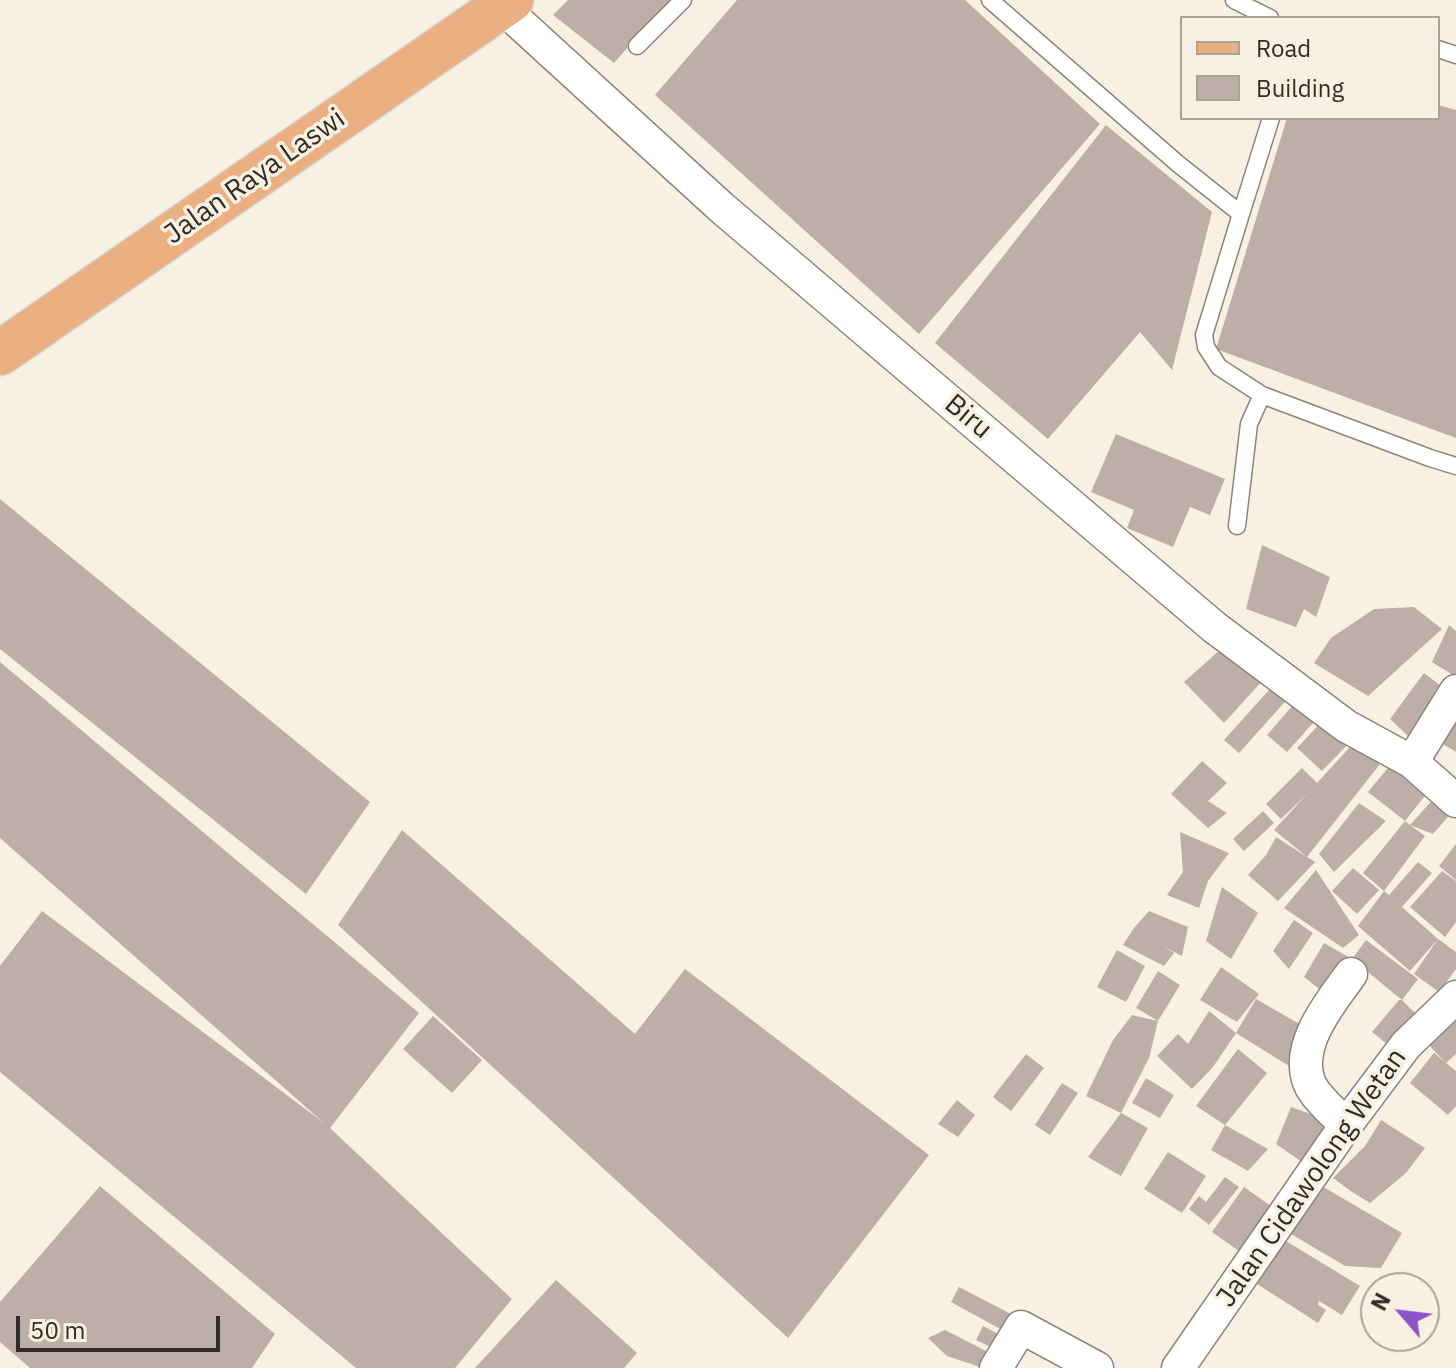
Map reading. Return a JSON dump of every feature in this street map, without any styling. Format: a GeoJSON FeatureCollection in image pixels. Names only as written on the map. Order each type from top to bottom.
{"type":"FeatureCollection","features":[{"type":"Feature","properties":{"kind":"main road","name":"Jalan Raya Laswi"},"geometry":{"type":"LineString","coordinates":[[0,353],[506,3]]}},
{"type":"Feature","properties":{"kind":"street","name":"Biru"},"geometry":{"type":"LineString","coordinates":[[506,3],[722,208],[1214,627],[1346,726],[1412,762],[1456,801]]}},
{"type":"Feature","properties":{"kind":"street"},"geometry":{"type":"LineString","coordinates":[[1412,762],[1456,691]]}},
{"type":"Feature","properties":{"kind":"street"},"geometry":{"type":"LineString","coordinates":[[1346,1125],[1309,1082],[1306,1056],[1325,1009],[1351,974]]}},
{"type":"Feature","properties":{"kind":"street","name":"Jalan Cidawolong Wetan"},"geometry":{"type":"LineString","coordinates":[[1178,1368],[1346,1125],[1406,1045],[1456,997]]}},
{"type":"Feature","properties":{"kind":"street"},"geometry":{"type":"LineString","coordinates":[[996,1368],[1021,1327],[1097,1368]]}},
{"type":"Feature","properties":{"kind":"lane"},"geometry":{"type":"LineString","coordinates":[[637,46],[683,0]]}},
{"type":"Feature","properties":{"kind":"lane"},"geometry":{"type":"LineString","coordinates":[[990,0],[1177,163],[1241,214]]}},
{"type":"Feature","properties":{"kind":"lane"},"geometry":{"type":"LineString","coordinates":[[1234,0],[1266,16]]}},
{"type":"Feature","properties":{"kind":"lane"},"geometry":{"type":"LineString","coordinates":[[1270,120],[1204,335],[1206,347],[1219,367],[1262,395],[1456,466]]}},
{"type":"Feature","properties":{"kind":"lane"},"geometry":{"type":"LineString","coordinates":[[1237,526],[1249,424],[1262,395]]}},
{"type":"Feature","properties":{"kind":"building"},"geometry":{"type":"Polygon","coordinates":[[[568,0],[670,0],[614,63],[553,15],[568,0]]]}},
{"type":"Feature","properties":{"kind":"building"},"geometry":{"type":"Polygon","coordinates":[[[737,0],[965,0],[1100,124],[919,334],[655,95],[737,0]]]}},
{"type":"Feature","properties":{"kind":"building"},"geometry":{"type":"Polygon","coordinates":[[[1440,106],[1456,110],[1456,438],[1216,349],[1286,120],[1440,120],[1440,106]]]}},
{"type":"Feature","properties":{"kind":"building"},"geometry":{"type":"Polygon","coordinates":[[[1106,125],[1212,212],[1172,370],[1140,332],[1048,439],[935,343],[1106,125]]]}},
{"type":"Feature","properties":{"kind":"building"},"geometry":{"type":"Polygon","coordinates":[[[1116,434],[1225,479],[1210,515],[1190,507],[1173,547],[1127,528],[1134,510],[1091,492],[1116,434]]]}},
{"type":"Feature","properties":{"kind":"building"},"geometry":{"type":"Polygon","coordinates":[[[0,499],[370,802],[306,894],[0,649],[0,499]]]}},
{"type":"Feature","properties":{"kind":"building"},"geometry":{"type":"Polygon","coordinates":[[[1262,545],[1330,577],[1316,617],[1304,609],[1296,627],[1246,609],[1262,545]]]}},
{"type":"Feature","properties":{"kind":"building"},"geometry":{"type":"Polygon","coordinates":[[[1414,607],[1442,629],[1368,696],[1314,663],[1331,638],[1374,609],[1414,607]]]}},
{"type":"Feature","properties":{"kind":"building"},"geometry":{"type":"Polygon","coordinates":[[[1449,625],[1456,631],[1456,677],[1432,662],[1449,625]]]}},
{"type":"Feature","properties":{"kind":"building"},"geometry":{"type":"Polygon","coordinates":[[[1221,649],[1265,678],[1224,723],[1184,682],[1221,649]]]}},
{"type":"Feature","properties":{"kind":"building"},"geometry":{"type":"Polygon","coordinates":[[[0,662],[419,1013],[330,1128],[512,1299],[455,1368],[356,1368],[0,1072],[0,966],[42,911],[324,1123],[0,838],[0,662]]]}},
{"type":"Feature","properties":{"kind":"building"},"geometry":{"type":"Polygon","coordinates":[[[1424,673],[1445,689],[1410,738],[1390,719],[1424,673]]]}},
{"type":"Feature","properties":{"kind":"building"},"geometry":{"type":"Polygon","coordinates":[[[1277,681],[1292,694],[1239,753],[1224,740],[1277,681]]]}},
{"type":"Feature","properties":{"kind":"building"},"geometry":{"type":"Polygon","coordinates":[[[1456,701],[1456,752],[1435,739],[1456,701]]]}},
{"type":"Feature","properties":{"kind":"building"},"geometry":{"type":"Polygon","coordinates":[[[1294,704],[1314,722],[1287,752],[1267,735],[1294,704]]]}},
{"type":"Feature","properties":{"kind":"building"},"geometry":{"type":"Polygon","coordinates":[[[1324,719],[1352,740],[1322,771],[1297,748],[1324,719]]]}},
{"type":"Feature","properties":{"kind":"building"},"geometry":{"type":"Polygon","coordinates":[[[1350,747],[1380,764],[1307,857],[1274,830],[1307,794],[1281,819],[1266,804],[1302,768],[1317,783],[1350,747]]]}},
{"type":"Feature","properties":{"kind":"building"},"geometry":{"type":"Polygon","coordinates":[[[1202,761],[1227,783],[1208,801],[1227,813],[1208,828],[1171,794],[1202,761]]]}},
{"type":"Feature","properties":{"kind":"building"},"geometry":{"type":"Polygon","coordinates":[[[1392,763],[1428,792],[1405,821],[1368,792],[1392,763]]]}},
{"type":"Feature","properties":{"kind":"building"},"geometry":{"type":"Polygon","coordinates":[[[1436,796],[1453,811],[1433,834],[1410,825],[1436,796]]]}},
{"type":"Feature","properties":{"kind":"building"},"geometry":{"type":"Polygon","coordinates":[[[1359,803],[1386,821],[1334,872],[1319,854],[1359,803]]]}},
{"type":"Feature","properties":{"kind":"building"},"geometry":{"type":"Polygon","coordinates":[[[1263,811],[1274,823],[1244,851],[1233,839],[1263,811]]]}},
{"type":"Feature","properties":{"kind":"building"},"geometry":{"type":"Polygon","coordinates":[[[1405,821],[1425,836],[1384,891],[1363,873],[1405,821]]]}},
{"type":"Feature","properties":{"kind":"building"},"geometry":{"type":"Polygon","coordinates":[[[402,830],[635,1034],[685,969],[929,1155],[788,1338],[338,925],[402,830]]]}},
{"type":"Feature","properties":{"kind":"building"},"geometry":{"type":"Polygon","coordinates":[[[1180,832],[1229,853],[1208,881],[1199,908],[1167,895],[1183,872],[1180,832]]]}},
{"type":"Feature","properties":{"kind":"building"},"geometry":{"type":"Polygon","coordinates":[[[1276,837],[1315,862],[1278,901],[1248,875],[1266,855],[1276,837]]]}},
{"type":"Feature","properties":{"kind":"building"},"geometry":{"type":"Polygon","coordinates":[[[1456,844],[1456,880],[1439,866],[1456,844]]]}},
{"type":"Feature","properties":{"kind":"building"},"geometry":{"type":"Polygon","coordinates":[[[1418,862],[1432,873],[1402,907],[1438,939],[1410,971],[1358,926],[1384,891],[1389,895],[1418,862]]]}},
{"type":"Feature","properties":{"kind":"building"},"geometry":{"type":"Polygon","coordinates":[[[1353,868],[1379,890],[1357,914],[1332,891],[1353,868]]]}},
{"type":"Feature","properties":{"kind":"building"},"geometry":{"type":"Polygon","coordinates":[[[1316,870],[1359,935],[1343,948],[1284,908],[1316,870]]]}},
{"type":"Feature","properties":{"kind":"building"},"geometry":{"type":"Polygon","coordinates":[[[1442,871],[1456,881],[1456,922],[1445,937],[1410,907],[1442,871]]]}},
{"type":"Feature","properties":{"kind":"building"},"geometry":{"type":"Polygon","coordinates":[[[1222,887],[1258,913],[1231,959],[1206,941],[1222,887]]]}},
{"type":"Feature","properties":{"kind":"building"},"geometry":{"type":"Polygon","coordinates":[[[1149,911],[1188,927],[1182,956],[1164,947],[1174,953],[1164,966],[1123,945],[1149,911]]]}},
{"type":"Feature","properties":{"kind":"building"},"geometry":{"type":"Polygon","coordinates":[[[1294,920],[1313,933],[1289,969],[1273,951],[1294,920]]]}},
{"type":"Feature","properties":{"kind":"building"},"geometry":{"type":"Polygon","coordinates":[[[1438,939],[1456,952],[1456,969],[1439,992],[1414,974],[1438,939]]]}},
{"type":"Feature","properties":{"kind":"building"},"geometry":{"type":"Polygon","coordinates":[[[1366,940],[1418,979],[1402,1000],[1352,959],[1366,940]]]}},
{"type":"Feature","properties":{"kind":"building"},"geometry":{"type":"Polygon","coordinates":[[[1324,943],[1352,959],[1324,993],[1304,977],[1324,943]]]}},
{"type":"Feature","properties":{"kind":"building"},"geometry":{"type":"Polygon","coordinates":[[[1117,950],[1145,966],[1126,1002],[1097,987],[1117,950]]]}},
{"type":"Feature","properties":{"kind":"building"},"geometry":{"type":"Polygon","coordinates":[[[1221,967],[1259,994],[1237,1022],[1200,1000],[1221,967]]]}},
{"type":"Feature","properties":{"kind":"building"},"geometry":{"type":"Polygon","coordinates":[[[1158,971],[1180,985],[1158,1021],[1136,1008],[1158,971]]]}},
{"type":"Feature","properties":{"kind":"building"},"geometry":{"type":"Polygon","coordinates":[[[1256,999],[1303,1026],[1289,1066],[1236,1033],[1256,999]]]}},
{"type":"Feature","properties":{"kind":"building"},"geometry":{"type":"Polygon","coordinates":[[[1402,1000],[1417,1015],[1391,1047],[1372,1032],[1402,1000]]]}},
{"type":"Feature","properties":{"kind":"building"},"geometry":{"type":"Polygon","coordinates":[[[1456,1009],[1456,1054],[1446,1063],[1424,1040],[1456,1009]]]}},
{"type":"Feature","properties":{"kind":"building"},"geometry":{"type":"Polygon","coordinates":[[[1209,1011],[1236,1033],[1213,1067],[1192,1089],[1157,1056],[1178,1034],[1188,1044],[1209,1011]]]}},
{"type":"Feature","properties":{"kind":"building"},"geometry":{"type":"Polygon","coordinates":[[[1132,1015],[1158,1021],[1149,1058],[1121,1113],[1086,1096],[1113,1040],[1132,1015]]]}},
{"type":"Feature","properties":{"kind":"building"},"geometry":{"type":"Polygon","coordinates":[[[433,1016],[482,1060],[452,1093],[403,1049],[433,1016]]]}},
{"type":"Feature","properties":{"kind":"building"},"geometry":{"type":"Polygon","coordinates":[[[1238,1049],[1267,1073],[1225,1125],[1196,1106],[1238,1049]]]}},
{"type":"Feature","properties":{"kind":"building"},"geometry":{"type":"Polygon","coordinates":[[[1434,1053],[1456,1071],[1456,1106],[1448,1115],[1410,1083],[1434,1053]]]}},
{"type":"Feature","properties":{"kind":"building"},"geometry":{"type":"Polygon","coordinates":[[[1026,1054],[1044,1068],[1011,1111],[993,1097],[1026,1054]]]}},
{"type":"Feature","properties":{"kind":"building"},"geometry":{"type":"Polygon","coordinates":[[[1146,1078],[1174,1095],[1160,1118],[1132,1103],[1146,1078]]]}},
{"type":"Feature","properties":{"kind":"building"},"geometry":{"type":"Polygon","coordinates":[[[1062,1083],[1078,1093],[1050,1135],[1035,1125],[1062,1083]]]}},
{"type":"Feature","properties":{"kind":"building"},"geometry":{"type":"Polygon","coordinates":[[[957,1100],[975,1115],[958,1137],[938,1124],[957,1100]]]}},
{"type":"Feature","properties":{"kind":"building"},"geometry":{"type":"Polygon","coordinates":[[[1291,1107],[1333,1122],[1305,1164],[1276,1144],[1291,1107]]]}},
{"type":"Feature","properties":{"kind":"building"},"geometry":{"type":"Polygon","coordinates":[[[1121,1113],[1148,1128],[1121,1176],[1088,1157],[1121,1113]]]}},
{"type":"Feature","properties":{"kind":"building"},"geometry":{"type":"Polygon","coordinates":[[[1381,1120],[1425,1148],[1406,1173],[1370,1203],[1333,1178],[1365,1146],[1381,1120]]]}},
{"type":"Feature","properties":{"kind":"building"},"geometry":{"type":"Polygon","coordinates":[[[1225,1125],[1268,1149],[1248,1171],[1211,1150],[1225,1125]]]}},
{"type":"Feature","properties":{"kind":"building"},"geometry":{"type":"Polygon","coordinates":[[[1168,1152],[1206,1176],[1182,1213],[1144,1189],[1168,1152]]]}},
{"type":"Feature","properties":{"kind":"building"},"geometry":{"type":"Polygon","coordinates":[[[1225,1177],[1239,1187],[1209,1225],[1189,1209],[1199,1196],[1206,1202],[1225,1177]]]}},
{"type":"Feature","properties":{"kind":"building"},"geometry":{"type":"Polygon","coordinates":[[[1320,1185],[1402,1233],[1381,1268],[1345,1266],[1291,1234],[1320,1185]]]}},
{"type":"Feature","properties":{"kind":"building"},"geometry":{"type":"Polygon","coordinates":[[[100,1186],[275,1334],[252,1368],[30,1368],[0,1342],[0,1302],[100,1186]]]}},
{"type":"Feature","properties":{"kind":"building"},"geometry":{"type":"Polygon","coordinates":[[[1244,1187],[1271,1206],[1239,1251],[1212,1232],[1244,1187]]]}},
{"type":"Feature","properties":{"kind":"building"},"geometry":{"type":"Polygon","coordinates":[[[1281,1238],[1360,1286],[1342,1315],[1319,1301],[1318,1305],[1326,1310],[1318,1323],[1254,1282],[1281,1238]]]}},
{"type":"Feature","properties":{"kind":"building"},"geometry":{"type":"Polygon","coordinates":[[[556,1280],[637,1353],[624,1368],[475,1368],[556,1280]]]}},
{"type":"Feature","properties":{"kind":"building"},"geometry":{"type":"Polygon","coordinates":[[[959,1287],[1013,1315],[1004,1331],[951,1302],[959,1287]]]}},
{"type":"Feature","properties":{"kind":"building"},"geometry":{"type":"Polygon","coordinates":[[[983,1326],[1002,1336],[995,1349],[976,1340],[983,1326]]]}},
{"type":"Feature","properties":{"kind":"building"},"geometry":{"type":"Polygon","coordinates":[[[945,1330],[992,1354],[983,1368],[947,1356],[928,1338],[945,1330]]]}}]}
